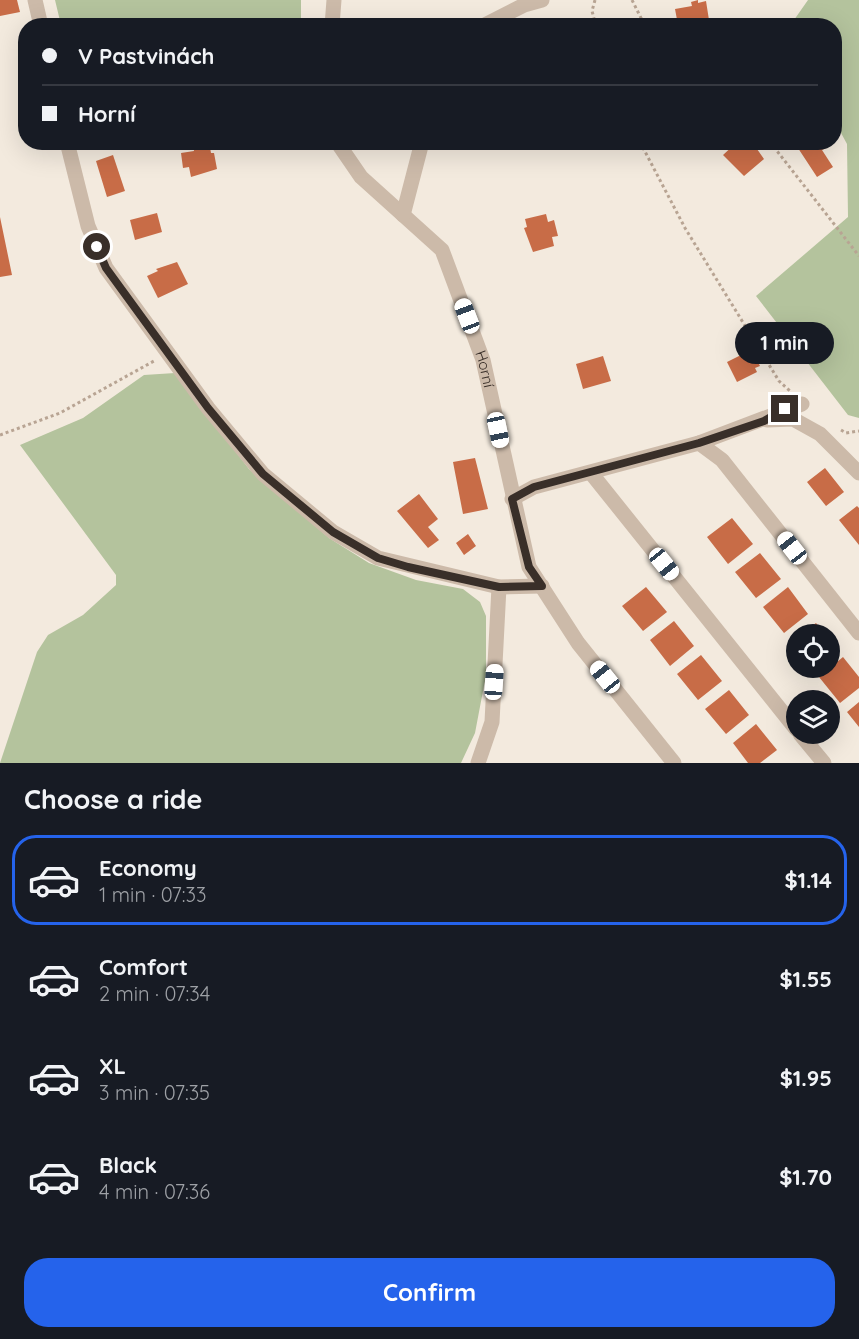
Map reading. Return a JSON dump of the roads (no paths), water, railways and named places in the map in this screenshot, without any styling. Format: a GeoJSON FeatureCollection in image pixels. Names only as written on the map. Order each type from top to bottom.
{"type":"FeatureCollection","features":[{"type":"Feature","properties":{"kind":"street"},"geometry":{"type":"LineString","coordinates":[[35,0],[39,18]]}},
{"type":"Feature","properties":{"kind":"street"},"geometry":{"type":"LineString","coordinates":[[333,18],[334,0]]}},
{"type":"Feature","properties":{"kind":"street"},"geometry":{"type":"LineString","coordinates":[[501,18],[542,0]]}},
{"type":"Feature","properties":{"kind":"street"},"geometry":{"type":"LineString","coordinates":[[69,150],[88,226],[106,268],[208,408],[263,474],[333,532],[378,558],[499,587],[542,586]]}},
{"type":"Feature","properties":{"kind":"street","name":"Horní"},"geometry":{"type":"LineString","coordinates":[[342,150],[361,177],[442,250],[483,360],[512,499],[529,567],[578,643],[674,763]]}},
{"type":"Feature","properties":{"kind":"street"},"geometry":{"type":"LineString","coordinates":[[403,215],[420,150]]}},
{"type":"Feature","properties":{"kind":"street"},"geometry":{"type":"LineString","coordinates":[[512,499],[534,487],[699,443],[764,421],[785,409],[802,404]]}},
{"type":"Feature","properties":{"kind":"street"},"geometry":{"type":"LineString","coordinates":[[764,421],[793,418],[820,434],[859,473]]}},
{"type":"Feature","properties":{"kind":"street"},"geometry":{"type":"LineString","coordinates":[[699,443],[722,460],[859,633]]}},
{"type":"Feature","properties":{"kind":"street"},"geometry":{"type":"LineString","coordinates":[[591,472],[786,716]]}},
{"type":"Feature","properties":{"kind":"street"},"geometry":{"type":"LineString","coordinates":[[478,763],[492,722],[499,587]]}},
{"type":"Feature","properties":{"kind":"street"},"geometry":{"type":"LineString","coordinates":[[808,744],[824,763]]}}]}
